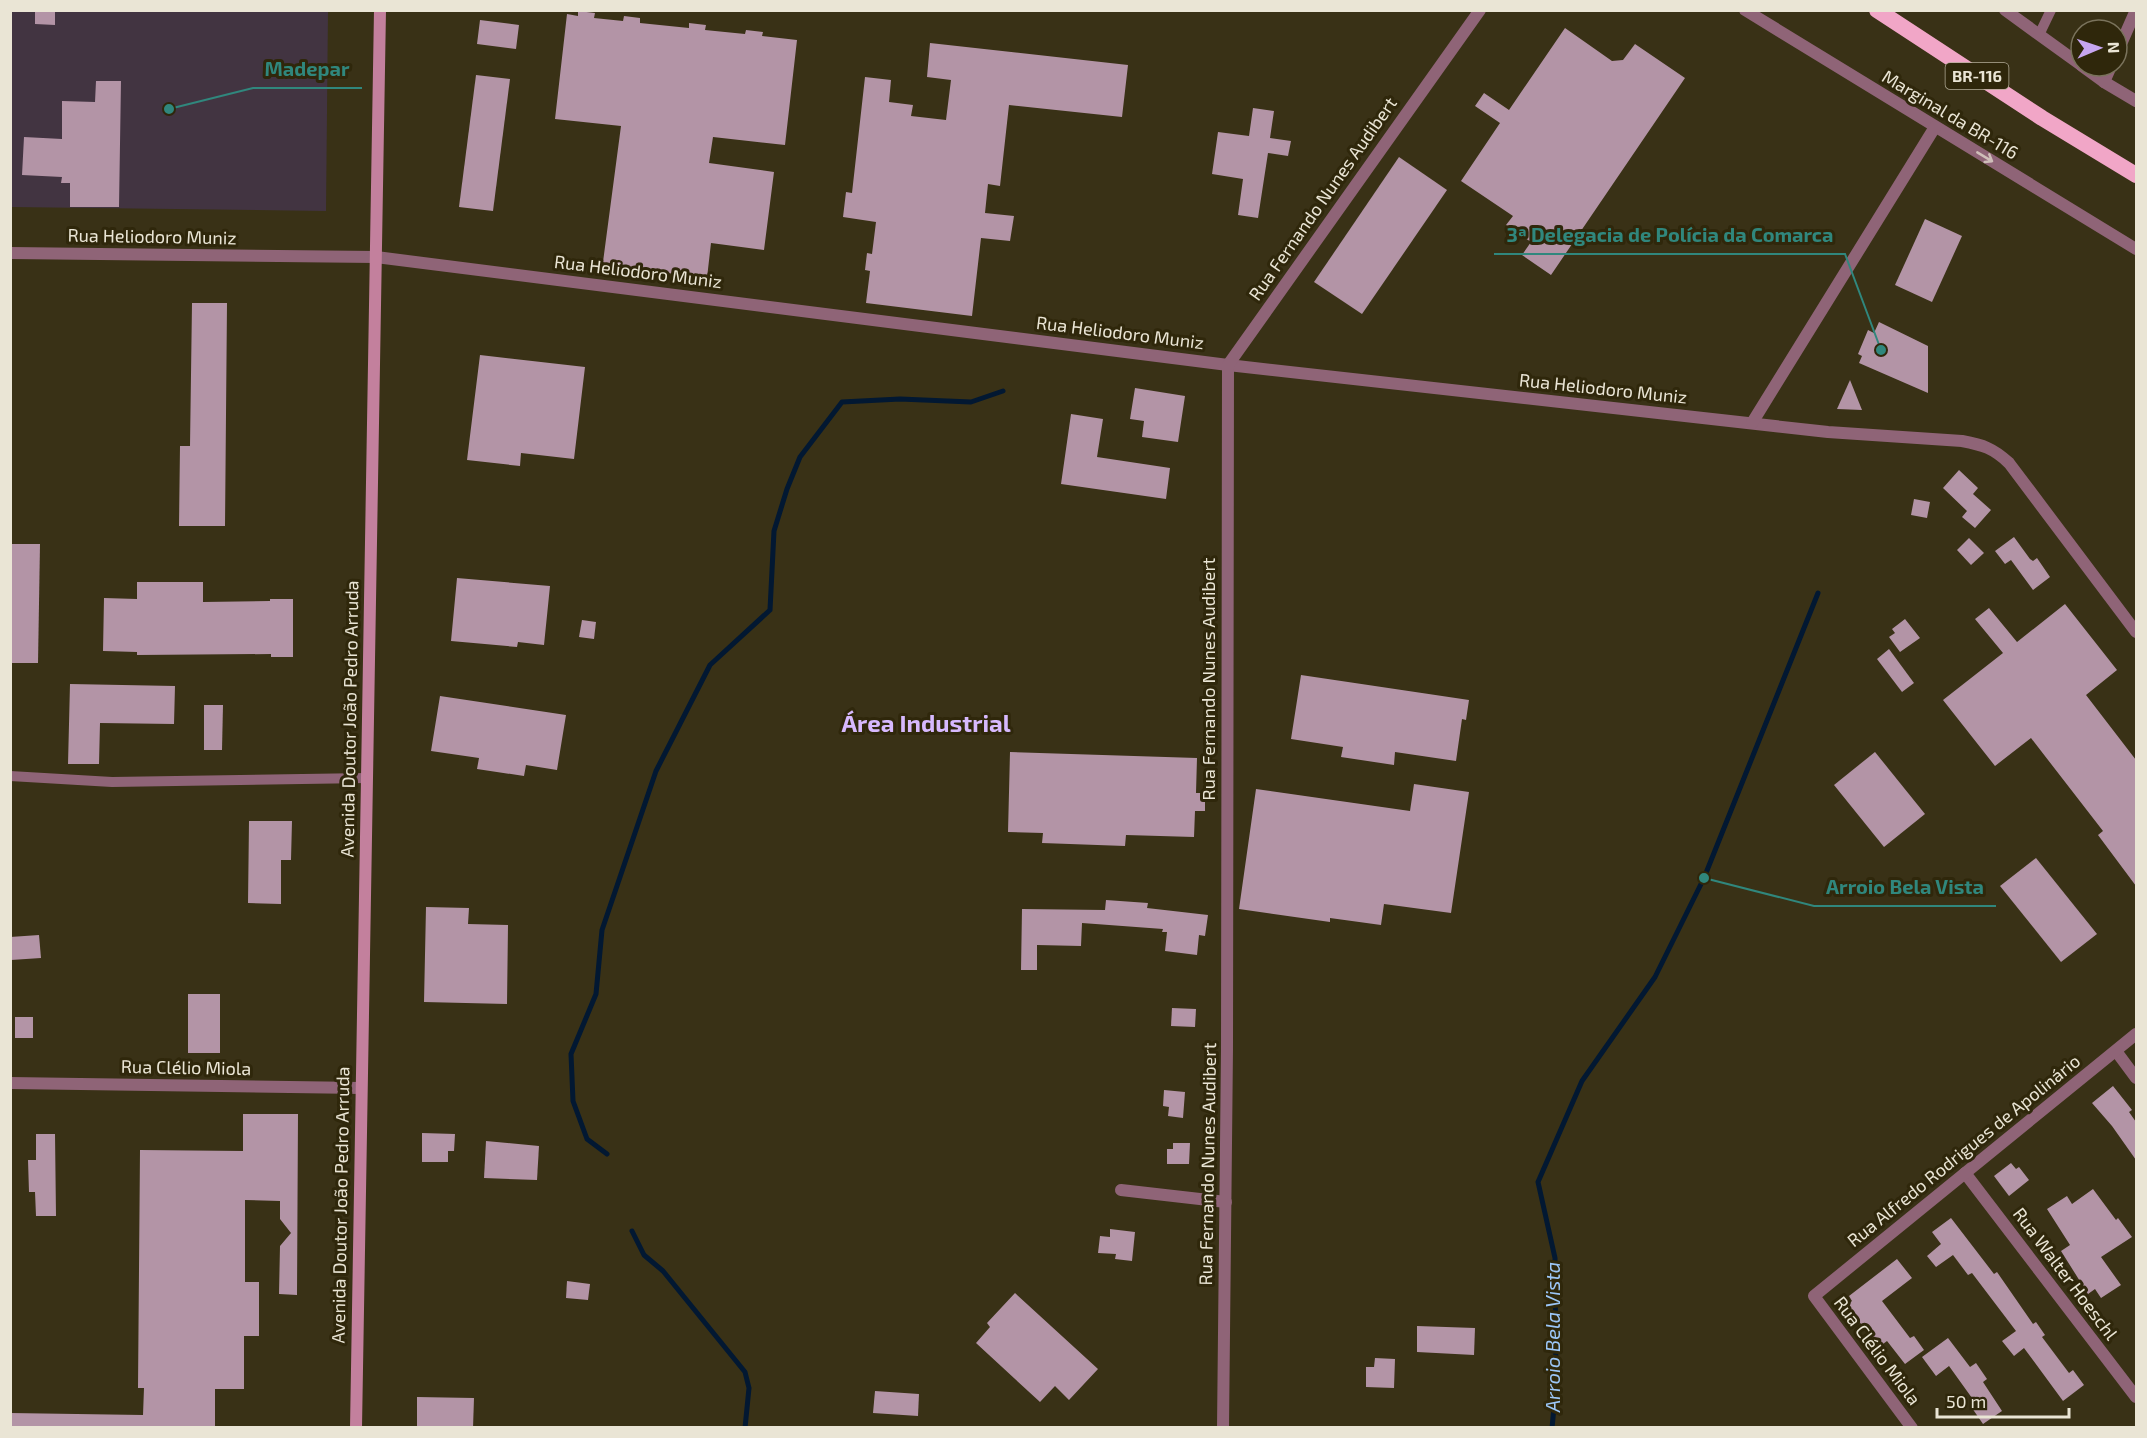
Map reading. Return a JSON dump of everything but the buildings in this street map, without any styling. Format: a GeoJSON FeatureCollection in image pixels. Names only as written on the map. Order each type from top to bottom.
{"type":"FeatureCollection","features":[{"type":"Feature","properties":{"kind":"highway","name":"BR-116"},"geometry":{"type":"LineString","coordinates":[[1877,10],[2042,118],[2136,175]]}},
{"type":"Feature","properties":{"kind":"main road","name":"Avenida Doutor João Pedro Arruda"},"geometry":{"type":"LineString","coordinates":[[356,1428],[380,10]]}},
{"type":"Feature","properties":{"kind":"street","name":"Rua Fernando Nunes Audibert"},"geometry":{"type":"LineString","coordinates":[[1223,1428],[1226,1202],[1228,365],[1480,10]]}},
{"type":"Feature","properties":{"kind":"street","name":"Marginal da BR-116"},"geometry":{"type":"LineString","coordinates":[[1745,10],[2136,249]]}},
{"type":"Feature","properties":{"kind":"street"},"geometry":{"type":"LineString","coordinates":[[2005,10],[2069,57]]}},
{"type":"Feature","properties":{"kind":"street"},"geometry":{"type":"LineString","coordinates":[[2129,26],[2136,10]]}},
{"type":"Feature","properties":{"kind":"street"},"geometry":{"type":"LineString","coordinates":[[2098,78],[2136,101]]}},
{"type":"Feature","properties":{"kind":"street"},"geometry":{"type":"LineString","coordinates":[[2104,82],[2106,78]]}},
{"type":"Feature","properties":{"kind":"street"},"geometry":{"type":"LineString","coordinates":[[1752,423],[1935,127]]}},
{"type":"Feature","properties":{"kind":"street","name":"Rua Heliodoro Muniz"},"geometry":{"type":"LineString","coordinates":[[10,253],[376,257],[1228,365],[1828,432],[1981,444],[1997,452],[2009,464],[2136,632]]}},
{"type":"Feature","properties":{"kind":"street","name":"Rua Alfredo Rodrigues de Apolinário"},"geometry":{"type":"LineString","coordinates":[[1814,1296],[2136,1034]]}},
{"type":"Feature","properties":{"kind":"street"},"geometry":{"type":"LineString","coordinates":[[2116,1051],[2136,1078]]}},
{"type":"Feature","properties":{"kind":"street","name":"Rua Clélio Miola"},"geometry":{"type":"LineString","coordinates":[[10,1083],[362,1088]]}},
{"type":"Feature","properties":{"kind":"street","name":"Rua Walter Hoeschl"},"geometry":{"type":"LineString","coordinates":[[1965,1173],[2136,1397]]}},
{"type":"Feature","properties":{"kind":"street"},"geometry":{"type":"LineString","coordinates":[[1121,1190],[1226,1202]]}},
{"type":"Feature","properties":{"kind":"street","name":"Rua Clélio Miola"},"geometry":{"type":"LineString","coordinates":[[1814,1296],[1912,1428]]}},
{"type":"Feature","properties":{"kind":"lane"},"geometry":{"type":"LineString","coordinates":[[2039,35],[2051,10]]}},
{"type":"Feature","properties":{"kind":"lane"},"geometry":{"type":"LineString","coordinates":[[10,776],[112,782],[367,778]]}},
{"type":"Feature","properties":{"kind":"shaded area"},"geometry":{"type":"Polygon","coordinates":[[[11,11],[328,11],[326,211],[11,207],[11,11]]]}},
{"type":"Feature","properties":{"kind":"waterway"},"geometry":{"type":"LineString","coordinates":[[607,1154],[587,1139],[573,1101],[571,1054],[596,994],[602,930],[656,771],[710,665],[770,610],[774,531],[800,457],[842,402],[900,399],[971,402],[1003,391]]}},
{"type":"Feature","properties":{"kind":"waterway","name":"Arroio Bela Vista"},"geometry":{"type":"LineString","coordinates":[[1552,1428],[1556,1387],[1555,1258],[1538,1182],[1582,1081],[1655,977],[1704,878],[1818,593]]}},
{"type":"Feature","properties":{"kind":"waterway"},"geometry":{"type":"LineString","coordinates":[[632,1231],[644,1255],[663,1271],[745,1372],[749,1388],[745,1428]]}},
{"type":"Feature","properties":{"kind":"place","name":"Madepar"},"geometry":{"type":"Point","coordinates":[169,109]}},
{"type":"Feature","properties":{"kind":"place","name":"3ª Delegacia de Polícia da Comarca"},"geometry":{"type":"Point","coordinates":[1881,350]}},
{"type":"Feature","properties":{"kind":"place","name":"Arroio Bela Vista"},"geometry":{"type":"Point","coordinates":[1704,878]}},
{"type":"Feature","properties":{"kind":"district","name":"Área Industrial"},"geometry":{"type":"Point","coordinates":[926,724]}}]}
